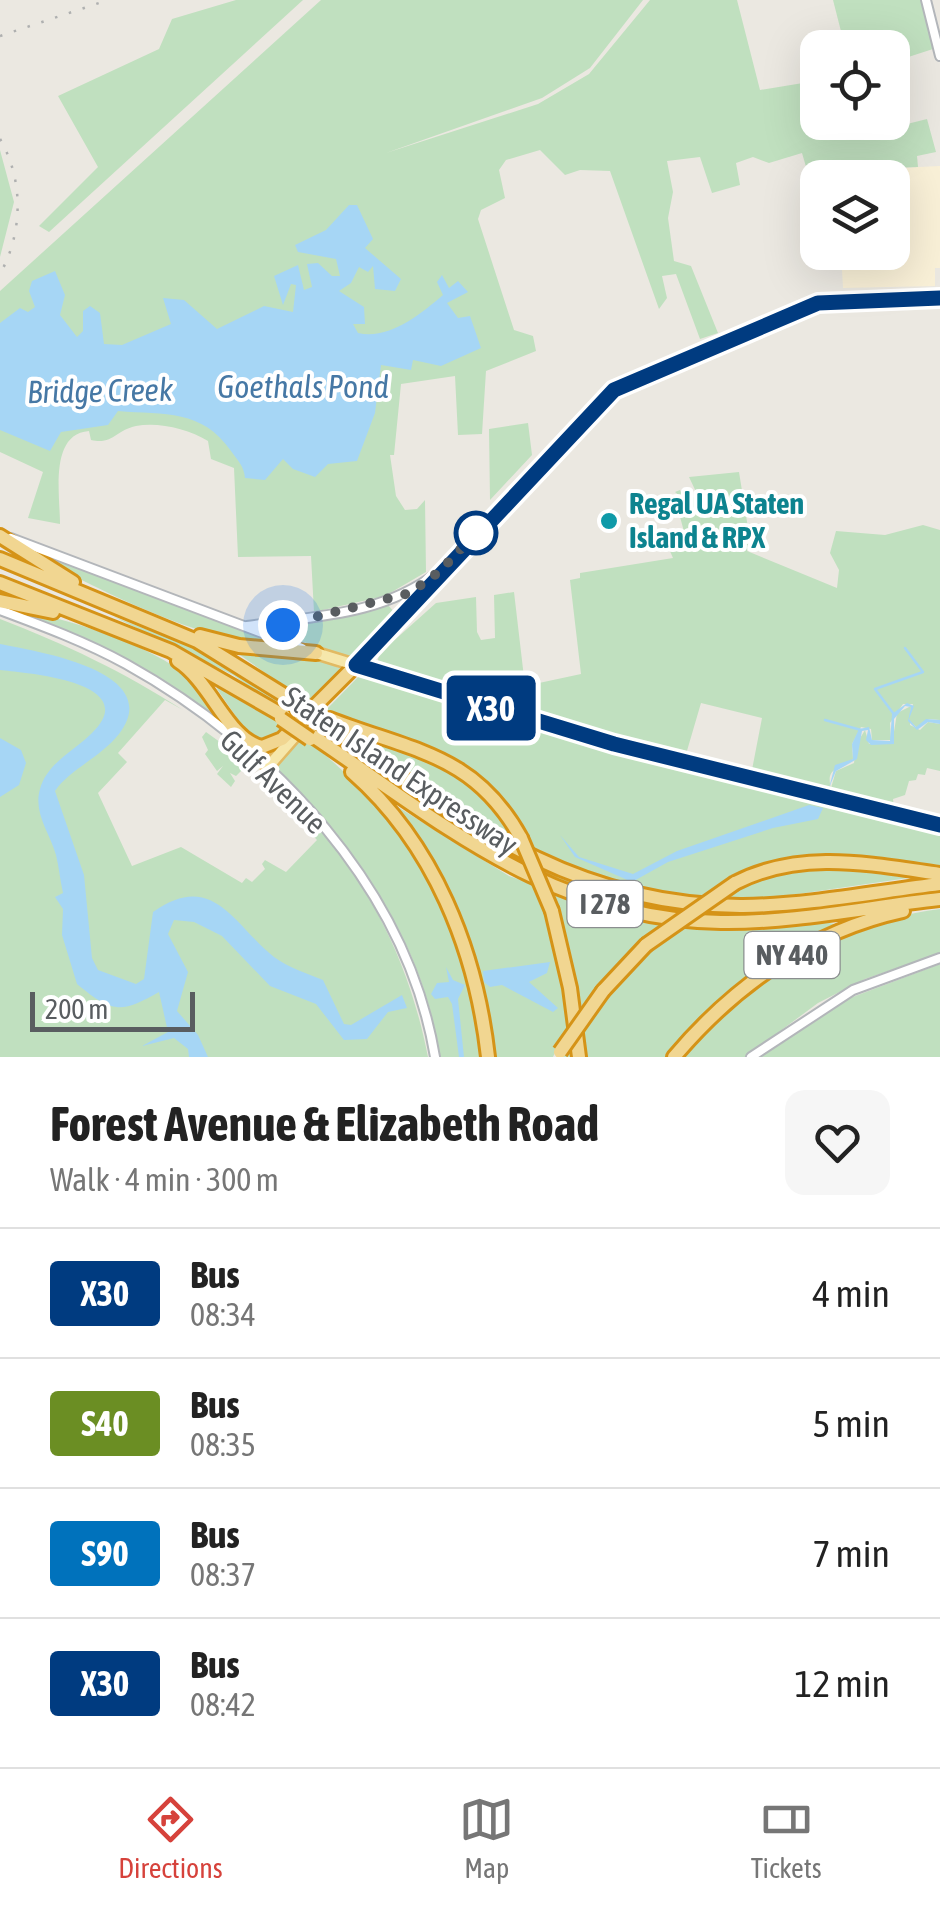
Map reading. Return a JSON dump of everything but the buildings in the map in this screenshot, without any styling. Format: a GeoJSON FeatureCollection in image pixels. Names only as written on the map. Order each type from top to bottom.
{"type":"FeatureCollection","features":[{"type":"Feature","properties":{"kind":"highway"},"geometry":{"type":"LineString","coordinates":[[0,535],[53,571],[132,613]]}},
{"type":"Feature","properties":{"kind":"highway","name":"Staten Island Expressway"},"geometry":{"type":"LineString","coordinates":[[0,559],[215,650],[328,721],[498,842],[552,868],[623,892],[697,904],[762,906],[940,884]]}},
{"type":"Feature","properties":{"kind":"highway","name":"Staten Island Expressway"},"geometry":{"type":"LineString","coordinates":[[0,583],[189,660],[258,700],[492,858],[533,879],[605,904],[664,917],[739,922],[940,902]]}},
{"type":"Feature","properties":{"kind":"highway"},"geometry":{"type":"LineString","coordinates":[[0,593],[53,612]]}},
{"type":"Feature","properties":{"kind":"highway"},"geometry":{"type":"LineString","coordinates":[[0,601],[98,621]]}},
{"type":"Feature","properties":{"kind":"highway"},"geometry":{"type":"LineString","coordinates":[[151,620],[234,645],[316,652]]}},
{"type":"Feature","properties":{"kind":"highway"},"geometry":{"type":"LineString","coordinates":[[116,628],[194,673],[243,738],[262,747],[286,736],[356,665]]}},
{"type":"Feature","properties":{"kind":"highway"},"geometry":{"type":"LineString","coordinates":[[148,648],[195,682],[236,743]]}},
{"type":"Feature","properties":{"kind":"highway"},"geometry":{"type":"LineString","coordinates":[[328,721],[413,745],[451,763],[488,793],[521,838],[552,911],[570,988],[579,1057]]}},
{"type":"Feature","properties":{"kind":"highway"},"geometry":{"type":"LineString","coordinates":[[312,738],[384,804],[433,874],[467,956],[488,1057]]}},
{"type":"Feature","properties":{"kind":"highway"},"geometry":{"type":"LineString","coordinates":[[558,1054],[602,990],[646,944],[734,883],[779,866],[819,860],[940,874]]}},
{"type":"Feature","properties":{"kind":"highway","name":"NY 440"},"geometry":{"type":"LineString","coordinates":[[674,1057],[731,999],[796,952],[870,919],[940,902]]}},
{"type":"Feature","properties":{"kind":"main road"},"geometry":{"type":"LineString","coordinates":[[267,768],[440,571],[603,399],[620,386],[818,303],[940,298]]}},
{"type":"Feature","properties":{"kind":"main road"},"geometry":{"type":"LineString","coordinates":[[372,648],[379,672]]}},
{"type":"Feature","properties":{"kind":"main road"},"geometry":{"type":"LineString","coordinates":[[316,652],[648,754],[940,824]]}},
{"type":"Feature","properties":{"kind":"street"},"geometry":{"type":"LineString","coordinates":[[926,0],[940,56]]}},
{"type":"Feature","properties":{"kind":"street"},"geometry":{"type":"LineString","coordinates":[[0,535],[316,652]]}},
{"type":"Feature","properties":{"kind":"street"},"geometry":{"type":"LineString","coordinates":[[243,626],[289,624],[384,603],[414,591],[440,571]]}},
{"type":"Feature","properties":{"kind":"street"},"geometry":{"type":"LineString","coordinates":[[384,603],[396,604],[405,613]]}},
{"type":"Feature","properties":{"kind":"street","name":"Gulf Avenue"},"geometry":{"type":"LineString","coordinates":[[0,610],[130,666],[267,768],[339,846],[378,902],[416,986],[435,1057]]}},
{"type":"Feature","properties":{"kind":"street"},"geometry":{"type":"LineString","coordinates":[[751,1057],[852,990],[940,958]]}},
{"type":"Feature","properties":{"kind":"shaded area"},"geometry":{"type":"Polygon","coordinates":[[[940,166],[940,268],[935,268],[935,286],[843,288],[842,270],[910,270],[910,167],[940,166]]]}},
{"type":"Feature","properties":{"kind":"green space"},"geometry":{"type":"Polygon","coordinates":[[[236,0],[303,0],[49,232],[39,226],[98,167],[58,96],[159,49],[172,19],[236,0]]]}},
{"type":"Feature","properties":{"kind":"green space"},"geometry":{"type":"Polygon","coordinates":[[[321,0],[643,0],[590,68],[542,98],[386,153],[538,104],[589,74],[650,0],[737,0],[760,90],[800,83],[800,140],[910,140],[910,123],[927,119],[936,152],[917,156],[918,167],[910,167],[910,160],[804,160],[802,153],[769,163],[753,157],[736,163],[740,185],[712,193],[700,157],[667,161],[673,192],[668,218],[674,261],[691,266],[718,333],[700,339],[676,274],[662,276],[667,298],[659,309],[610,171],[580,170],[565,175],[540,150],[506,160],[499,170],[505,198],[481,210],[478,219],[514,330],[533,336],[536,351],[486,371],[482,434],[458,435],[455,376],[401,384],[394,455],[390,455],[396,496],[405,510],[417,509],[425,500],[426,572],[385,596],[314,612],[311,556],[238,557],[234,468],[211,459],[208,441],[182,430],[136,426],[98,441],[91,440],[89,431],[76,435],[62,454],[60,524],[28,518],[43,472],[0,452],[0,291],[321,0]]]}},
{"type":"Feature","properties":{"kind":"green space"},"geometry":{"type":"Polygon","coordinates":[[[833,0],[923,0],[933,49],[910,56],[910,30],[841,30],[833,0]]]}},
{"type":"Feature","properties":{"kind":"green space"},"geometry":{"type":"Polygon","coordinates":[[[0,150],[14,202],[0,257],[0,150]]]}},
{"type":"Feature","properties":{"kind":"green space"},"geometry":{"type":"Polygon","coordinates":[[[528,423],[532,455],[490,500],[489,429],[528,423]]]}},
{"type":"Feature","properties":{"kind":"green space"},"geometry":{"type":"Polygon","coordinates":[[[739,472],[749,534],[747,551],[837,588],[839,570],[830,553],[836,531],[885,535],[923,525],[940,530],[940,720],[929,719],[917,728],[910,721],[910,725],[920,730],[928,722],[940,724],[940,771],[927,768],[925,775],[918,774],[916,780],[909,781],[905,795],[893,799],[894,808],[751,775],[762,718],[701,703],[684,761],[377,666],[379,654],[436,603],[476,597],[477,632],[481,640],[495,638],[494,595],[514,592],[525,686],[581,674],[570,580],[580,578],[580,573],[673,558],[666,542],[669,547],[685,544],[686,539],[676,502],[682,498],[675,492],[680,490],[684,500],[698,496],[689,477],[739,472]],[[903,704],[890,723],[891,740],[872,740],[871,729],[861,727],[852,744],[853,759],[832,772],[831,788],[836,771],[854,763],[856,745],[865,730],[869,744],[892,744],[897,713],[911,706],[911,714],[913,704],[903,704]]]}},
{"type":"Feature","properties":{"kind":"green space"},"geometry":{"type":"Polygon","coordinates":[[[23,547],[271,643],[246,642],[180,624],[75,577],[23,547]]]}},
{"type":"Feature","properties":{"kind":"green space"},"geometry":{"type":"Polygon","coordinates":[[[388,605],[395,613],[354,658],[281,635],[284,629],[388,605]]]}},
{"type":"Feature","properties":{"kind":"green space"},"geometry":{"type":"Polygon","coordinates":[[[0,606],[95,630],[164,660],[194,684],[224,727],[161,682],[0,606]]]}},
{"type":"Feature","properties":{"kind":"green space"},"geometry":{"type":"Polygon","coordinates":[[[112,616],[197,649],[301,711],[294,718],[233,675],[112,616]]]}},
{"type":"Feature","properties":{"kind":"green space"},"geometry":{"type":"Polygon","coordinates":[[[0,619],[94,660],[183,710],[165,700],[118,753],[127,762],[98,793],[132,866],[181,847],[242,883],[246,878],[252,882],[265,869],[265,860],[286,872],[317,840],[301,823],[309,818],[352,872],[386,929],[411,991],[428,1057],[0,1057],[0,619]]]}},
{"type":"Feature","properties":{"kind":"green space"},"geometry":{"type":"Polygon","coordinates":[[[230,648],[320,659],[341,669],[308,703],[230,648]]]}},
{"type":"Feature","properties":{"kind":"green space"},"geometry":{"type":"Polygon","coordinates":[[[362,673],[569,739],[940,830],[940,871],[839,856],[738,876],[700,898],[613,882],[536,854],[490,788],[456,761],[404,737],[324,712],[362,673]]]}},
{"type":"Feature","properties":{"kind":"green space"},"geometry":{"type":"Polygon","coordinates":[[[219,685],[287,726],[264,739],[248,734],[217,689],[219,685]]]}},
{"type":"Feature","properties":{"kind":"green space"},"geometry":{"type":"Polygon","coordinates":[[[316,722],[434,808],[529,864],[598,890],[711,915],[651,908],[596,894],[497,853],[405,796],[310,729],[316,722]]]}},
{"type":"Feature","properties":{"kind":"green space"},"geometry":{"type":"Polygon","coordinates":[[[347,730],[403,744],[483,791],[523,849],[482,826],[347,730]]]}},
{"type":"Feature","properties":{"kind":"green space"},"geometry":{"type":"Polygon","coordinates":[[[206,732],[249,763],[236,776],[230,773],[235,781],[231,787],[217,774],[223,766],[217,771],[205,754],[208,750],[202,737],[206,732]]]}},
{"type":"Feature","properties":{"kind":"green space"},"geometry":{"type":"Polygon","coordinates":[[[302,736],[374,803],[426,877],[461,961],[484,1057],[439,1057],[427,998],[388,910],[354,857],[278,770],[280,760],[302,736]]]}},
{"type":"Feature","properties":{"kind":"green space"},"geometry":{"type":"Polygon","coordinates":[[[385,799],[509,876],[628,917],[746,930],[824,922],[840,925],[726,1000],[667,1057],[585,1057],[562,927],[556,937],[576,1057],[562,1057],[557,1048],[553,1057],[493,1057],[463,932],[385,799]]]}},
{"type":"Feature","properties":{"kind":"green space"},"geometry":{"type":"Polygon","coordinates":[[[853,866],[915,877],[764,899],[712,900],[785,868],[853,866]]]}},
{"type":"Feature","properties":{"kind":"green space"},"geometry":{"type":"Polygon","coordinates":[[[940,909],[940,953],[865,979],[818,1003],[745,1057],[682,1057],[736,1003],[798,959],[865,927],[940,909]]]}},
{"type":"Feature","properties":{"kind":"green space"},"geometry":{"type":"Polygon","coordinates":[[[940,964],[940,1057],[761,1057],[850,998],[940,964]]]}},
{"type":"Feature","properties":{"kind":"water","name":"Goethals Pond"},"geometry":{"type":"Polygon","coordinates":[[[349,205],[357,205],[373,239],[365,248],[401,279],[395,291],[375,289],[373,266],[368,272],[359,267],[351,283],[339,291],[364,307],[365,324],[353,324],[358,333],[381,333],[415,317],[443,295],[437,282],[442,275],[449,288],[458,281],[468,292],[447,303],[458,318],[470,316],[481,348],[441,366],[413,360],[411,370],[381,365],[375,413],[357,461],[328,464],[315,477],[293,469],[283,459],[265,480],[245,478],[220,437],[195,421],[167,414],[118,411],[108,425],[61,432],[50,451],[0,430],[0,323],[20,308],[28,312],[35,307],[29,291],[32,281],[55,271],[65,295],[60,315],[77,337],[83,331],[83,311],[90,306],[100,313],[104,344],[122,345],[171,324],[163,298],[184,300],[217,329],[264,306],[293,312],[296,285],[291,284],[283,305],[274,276],[298,265],[304,290],[312,287],[307,264],[318,263],[332,276],[340,276],[336,259],[298,252],[295,245],[326,230],[349,205]]]}},
{"type":"Feature","properties":{"kind":"water"},"geometry":{"type":"Polygon","coordinates":[[[0,644],[91,668],[126,694],[129,712],[119,734],[55,791],[84,875],[92,958],[98,970],[136,984],[144,979],[153,912],[174,900],[192,896],[221,906],[274,957],[323,980],[344,1024],[351,1025],[402,995],[407,1008],[388,1012],[367,1039],[344,1040],[316,1004],[270,986],[222,936],[194,922],[174,920],[168,934],[188,972],[177,1011],[198,1035],[208,1057],[189,1057],[188,1049],[174,1038],[142,1046],[168,1032],[159,992],[136,1004],[118,1007],[100,1001],[77,984],[62,935],[63,909],[55,897],[63,893],[57,860],[38,798],[55,765],[92,733],[104,716],[103,702],[93,691],[76,684],[0,670],[0,644]]]}},
{"type":"Feature","properties":{"kind":"water"},"geometry":{"type":"Polygon","coordinates":[[[907,703],[914,706],[909,719],[916,727],[926,719],[940,720],[940,724],[928,722],[917,730],[908,721],[911,707],[905,706],[894,719],[894,744],[871,745],[866,740],[868,730],[862,731],[857,759],[836,771],[829,788],[835,765],[853,759],[852,744],[859,729],[869,727],[872,740],[890,741],[892,714],[907,703]]]}},
{"type":"Feature","properties":{"kind":"water"},"geometry":{"type":"Polygon","coordinates":[[[0,738],[21,750],[26,763],[19,785],[0,797],[0,738]]]}},
{"type":"Feature","properties":{"kind":"water"},"geometry":{"type":"Polygon","coordinates":[[[809,805],[823,808],[818,819],[773,828],[668,862],[632,882],[575,857],[560,835],[579,857],[633,874],[677,851],[809,805]]]}},
{"type":"Feature","properties":{"kind":"water"},"geometry":{"type":"Polygon","coordinates":[[[550,962],[547,973],[529,982],[558,1008],[553,1012],[502,985],[490,987],[484,982],[483,971],[550,962]]]}},
{"type":"Feature","properties":{"kind":"water"},"geometry":{"type":"Polygon","coordinates":[[[446,967],[453,980],[465,985],[458,999],[464,1057],[459,1057],[452,1004],[448,997],[435,999],[431,994],[437,983],[449,982],[446,967]]]}},
{"type":"Feature","properties":{"kind":"waterway"},"geometry":{"type":"LineString","coordinates":[[893,713],[875,689],[923,672],[905,648]]}},
{"type":"Feature","properties":{"kind":"waterway"},"geometry":{"type":"LineString","coordinates":[[825,720],[861,730]]}},
{"type":"Feature","properties":{"kind":"railway"},"geometry":{"type":"LineString","coordinates":[[0,36],[108,0]]}},
{"type":"Feature","properties":{"kind":"railway"},"geometry":{"type":"LineString","coordinates":[[0,139],[13,172],[18,207],[13,241],[0,274]]}},
{"type":"Feature","properties":{"kind":"bus line","name":"X30"},"geometry":{"type":"LineString","coordinates":[[940,298],[818,303],[614,390],[440,571],[356,665],[614,744],[940,825]]}},
{"type":"Feature","properties":{"kind":"place","name":"Regal UA Staten Island & RPX"},"geometry":{"type":"Point","coordinates":[609,521]}},
{"type":"Feature","properties":{"kind":"route"},"geometry":{"type":"LineString","coordinates":[[283,625],[384,603],[410,593],[440,571],[486,522],[476,533]]}},
{"type":"Feature","properties":{"kind":"water label","name":"Bridge Creek"},"geometry":{"type":"Point","coordinates":[100,391]}}]}
